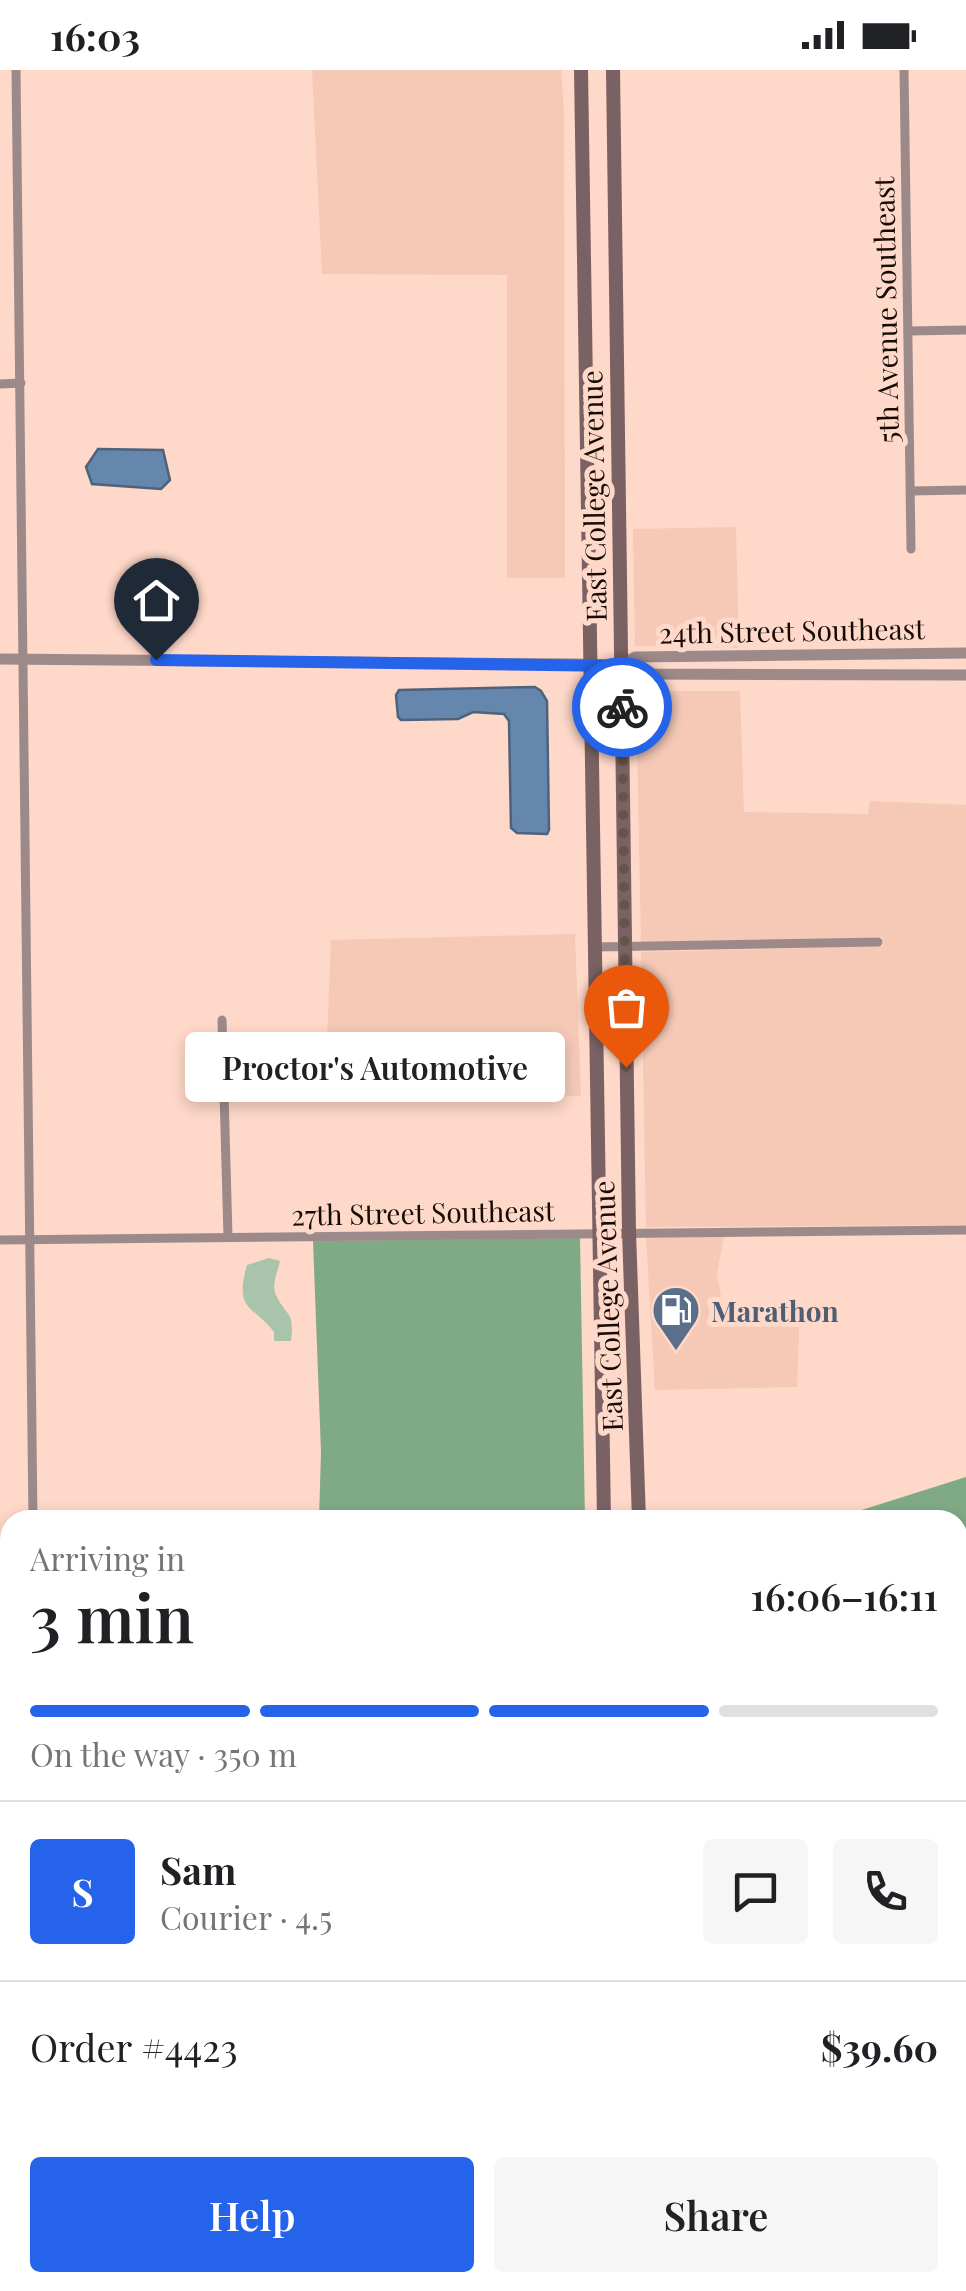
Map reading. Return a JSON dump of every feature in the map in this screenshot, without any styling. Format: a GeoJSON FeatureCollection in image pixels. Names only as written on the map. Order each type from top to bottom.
{"type":"FeatureCollection","features":[{"type":"Feature","properties":{"kind":"main road","name":"East College Avenue"},"geometry":{"type":"LineString","coordinates":[[582,70],[604,1510]]}},
{"type":"Feature","properties":{"kind":"main road","name":"East College Avenue"},"geometry":{"type":"LineString","coordinates":[[612,70],[629,1232],[639,1510]]}},
{"type":"Feature","properties":{"kind":"street"},"geometry":{"type":"LineString","coordinates":[[16,70],[33,1510]]}},
{"type":"Feature","properties":{"kind":"street","name":"5th Avenue Southeast"},"geometry":{"type":"LineString","coordinates":[[904,70],[912,549]]}},
{"type":"Feature","properties":{"kind":"street"},"geometry":{"type":"LineString","coordinates":[[908,331],[966,330]]}},
{"type":"Feature","properties":{"kind":"street"},"geometry":{"type":"LineString","coordinates":[[0,384],[21,384]]}},
{"type":"Feature","properties":{"kind":"street"},"geometry":{"type":"LineString","coordinates":[[910,491],[966,490]]}},
{"type":"Feature","properties":{"kind":"street","name":"24th Street Southeast"},"geometry":{"type":"LineString","coordinates":[[621,666],[635,657],[966,653]]}},
{"type":"Feature","properties":{"kind":"street","name":"24th Street Southeast"},"geometry":{"type":"LineString","coordinates":[[0,659],[591,664],[621,666],[636,674],[966,675]]}},
{"type":"Feature","properties":{"kind":"street"},"geometry":{"type":"LineString","coordinates":[[595,947],[878,942]]}},
{"type":"Feature","properties":{"kind":"street"},"geometry":{"type":"LineString","coordinates":[[222,1020],[228,1237]]}},
{"type":"Feature","properties":{"kind":"street","name":"27th Street Southeast"},"geometry":{"type":"LineString","coordinates":[[0,1240],[966,1230]]}},
{"type":"Feature","properties":{"kind":"shaded area"},"geometry":{"type":"Polygon","coordinates":[[[312,70],[561,70],[565,578],[507,578],[507,275],[322,274],[312,70]]]}},
{"type":"Feature","properties":{"kind":"shaded area"},"geometry":{"type":"Polygon","coordinates":[[[736,527],[739,648],[635,646],[633,529],[736,527]]]}},
{"type":"Feature","properties":{"kind":"shaded area"},"geometry":{"type":"Polygon","coordinates":[[[636,691],[740,691],[744,812],[868,814],[870,801],[966,805],[966,1225],[646,1227],[641,952],[883,946],[882,937],[641,942],[636,691]]]}},
{"type":"Feature","properties":{"kind":"shaded area"},"geometry":{"type":"Polygon","coordinates":[[[575,934],[581,1096],[361,1098],[327,1040],[331,940],[575,934]]]}},
{"type":"Feature","properties":{"kind":"shaded area"},"geometry":{"type":"Polygon","coordinates":[[[724,1236],[717,1274],[722,1302],[733,1307],[800,1310],[797,1387],[655,1390],[646,1237],[724,1236]]]}},
{"type":"Feature","properties":{"kind":"green space"},"geometry":{"type":"Polygon","coordinates":[[[580,1238],[585,1510],[319,1510],[321,1452],[313,1241],[580,1238]]]}},
{"type":"Feature","properties":{"kind":"green space"},"geometry":{"type":"Polygon","coordinates":[[[269,1258],[280,1261],[275,1291],[291,1319],[291,1341],[274,1341],[274,1332],[244,1299],[247,1265],[269,1258]]]}},
{"type":"Feature","properties":{"kind":"green space"},"geometry":{"type":"Polygon","coordinates":[[[966,1477],[966,1510],[862,1510],[966,1477]]]}},
{"type":"Feature","properties":{"kind":"water"},"geometry":{"type":"Polygon","coordinates":[[[98,449],[163,450],[170,480],[161,489],[92,484],[86,467],[98,449]]]}},
{"type":"Feature","properties":{"kind":"water"},"geometry":{"type":"Polygon","coordinates":[[[535,687],[547,701],[547,834],[517,833],[511,828],[509,721],[504,714],[473,712],[458,719],[401,720],[396,695],[399,690],[535,687]]]}},
{"type":"Feature","properties":{"kind":"way so far"},"geometry":{"type":"LineString","coordinates":[[622,707],[626,1067]]}},
{"type":"Feature","properties":{"kind":"place","name":"Proctor's Automotive"},"geometry":{"type":"Point","coordinates":[626,1067]}},
{"type":"Feature","properties":{"kind":"place","name":"Marathon"},"geometry":{"type":"Point","coordinates":[676,1352]}},
{"type":"Feature","properties":{"kind":"route"},"geometry":{"type":"LineString","coordinates":[[156,660],[621,666],[622,707]]}}]}
